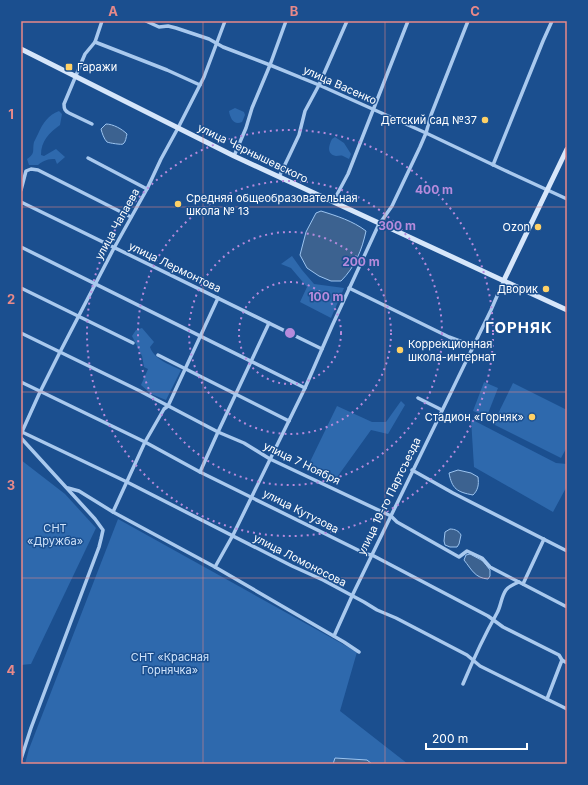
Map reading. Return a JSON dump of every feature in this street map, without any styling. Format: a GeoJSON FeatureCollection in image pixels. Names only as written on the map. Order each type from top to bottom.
{"type":"FeatureCollection","features":[{"type":"Feature","properties":{"kind":"street"},"geometry":{"type":"LineString","coordinates":[[92,124],[69,113],[64,108],[65,101],[85,54],[94,42],[102,21]]}},
{"type":"Feature","properties":{"kind":"street","name":"улица Васенко"},"geometry":{"type":"LineString","coordinates":[[146,21],[159,27],[168,26],[209,40],[319,85],[567,199]]}},
{"type":"Feature","properties":{"kind":"street"},"geometry":{"type":"LineString","coordinates":[[168,26],[169,21]]}},
{"type":"Feature","properties":{"kind":"street","name":"улица Чапаева"},"geometry":{"type":"LineString","coordinates":[[21,433],[60,352],[114,248],[147,189],[204,77],[225,21]]}},
{"type":"Feature","properties":{"kind":"street"},"geometry":{"type":"LineString","coordinates":[[234,156],[286,21]]}},
{"type":"Feature","properties":{"kind":"street"},"geometry":{"type":"LineString","coordinates":[[279,177],[294,146],[305,111],[319,85],[348,21]]}},
{"type":"Feature","properties":{"kind":"street"},"geometry":{"type":"LineString","coordinates":[[333,202],[348,174],[408,21]]}},
{"type":"Feature","properties":{"kind":"street"},"geometry":{"type":"LineString","coordinates":[[215,567],[233,535],[289,421],[379,224],[392,206],[426,133],[431,114],[468,21]]}},
{"type":"Feature","properties":{"kind":"street"},"geometry":{"type":"LineString","coordinates":[[493,165],[552,21]]}},
{"type":"Feature","properties":{"kind":"street"},"geometry":{"type":"LineString","coordinates":[[94,42],[167,70],[200,85]]}},
{"type":"Feature","properties":{"kind":"street","name":"улица Чернышевского"},"geometry":{"type":"LineString","coordinates":[[21,49],[234,156],[567,310]]}},
{"type":"Feature","properties":{"kind":"street","name":"улица 19-го Партсъезда"},"geometry":{"type":"LineString","coordinates":[[334,636],[412,470],[567,149]]}},
{"type":"Feature","properties":{"kind":"street"},"geometry":{"type":"LineString","coordinates":[[88,158],[147,189]]}},
{"type":"Feature","properties":{"kind":"street"},"geometry":{"type":"LineString","coordinates":[[21,190],[25,174],[28,170],[38,170],[131,217]]}},
{"type":"Feature","properties":{"kind":"street","name":"улица Лермонтова"},"geometry":{"type":"LineString","coordinates":[[21,202],[322,349]]}},
{"type":"Feature","properties":{"kind":"street"},"geometry":{"type":"LineString","coordinates":[[21,248],[305,388]]}},
{"type":"Feature","properties":{"kind":"street"},"geometry":{"type":"LineString","coordinates":[[21,288],[133,343]]}},
{"type":"Feature","properties":{"kind":"street"},"geometry":{"type":"LineString","coordinates":[[349,288],[449,337],[473,346]]}},
{"type":"Feature","properties":{"kind":"street"},"geometry":{"type":"LineString","coordinates":[[113,512],[145,442],[164,409],[168,406],[218,298]]}},
{"type":"Feature","properties":{"kind":"street"},"geometry":{"type":"LineString","coordinates":[[200,472],[269,323]]}},
{"type":"Feature","properties":{"kind":"street","name":"улица 7 Ноября"},"geometry":{"type":"LineString","coordinates":[[21,333],[138,390],[218,432],[244,443],[270,459],[391,516],[397,522],[459,557],[467,551],[482,558],[490,567],[567,607]]}},
{"type":"Feature","properties":{"kind":"street"},"geometry":{"type":"LineString","coordinates":[[158,355],[289,421]]}},
{"type":"Feature","properties":{"kind":"street","name":"улица Кутузова"},"geometry":{"type":"LineString","coordinates":[[21,382],[145,442],[200,472],[366,554],[372,555],[488,616],[503,628],[559,655],[562,660],[567,663]]}},
{"type":"Feature","properties":{"kind":"street"},"geometry":{"type":"LineString","coordinates":[[418,398],[442,410]]}},
{"type":"Feature","properties":{"kind":"street","name":"улица Ломоносова"},"geometry":{"type":"LineString","coordinates":[[21,433],[127,482],[292,566],[323,580],[377,610],[396,618],[467,655],[480,666],[567,709]]}},
{"type":"Feature","properties":{"kind":"street"},"geometry":{"type":"LineString","coordinates":[[21,438],[95,519],[103,530],[99,547],[31,728],[21,759]]}},
{"type":"Feature","properties":{"kind":"street"},"geometry":{"type":"LineString","coordinates":[[412,470],[453,493],[567,551]]}},
{"type":"Feature","properties":{"kind":"street"},"geometry":{"type":"LineString","coordinates":[[67,488],[79,491],[113,512],[215,567],[359,652]]}},
{"type":"Feature","properties":{"kind":"street"},"geometry":{"type":"LineString","coordinates":[[463,684],[473,660],[498,612],[506,590],[510,586],[521,583],[544,539]]}},
{"type":"Feature","properties":{"kind":"street"},"geometry":{"type":"LineString","coordinates":[[547,700],[562,660]]}},
{"type":"Feature","properties":{"kind":"green space"},"geometry":{"type":"Polygon","coordinates":[[[235,108],[244,112],[245,115],[242,122],[237,123],[231,119],[229,111],[235,108]]]}},
{"type":"Feature","properties":{"kind":"green space"},"geometry":{"type":"Polygon","coordinates":[[[59,111],[62,114],[60,125],[52,131],[44,141],[41,155],[44,156],[56,149],[65,157],[57,164],[55,159],[53,159],[44,161],[38,165],[29,165],[27,159],[33,153],[34,142],[42,126],[49,117],[59,111]]]}},
{"type":"Feature","properties":{"kind":"green space"},"geometry":{"type":"Polygon","coordinates":[[[335,137],[344,143],[351,154],[349,159],[342,156],[333,155],[331,153],[329,149],[330,144],[332,139],[335,137]]]}},
{"type":"Feature","properties":{"kind":"green space"},"geometry":{"type":"Polygon","coordinates":[[[292,256],[314,284],[344,288],[331,318],[300,302],[307,287],[291,268],[281,264],[292,256]]]}},
{"type":"Feature","properties":{"kind":"green space"},"geometry":{"type":"Polygon","coordinates":[[[142,328],[154,342],[150,347],[155,355],[181,370],[166,400],[151,394],[141,385],[148,369],[144,367],[142,356],[132,336],[136,330],[142,328]]]}},
{"type":"Feature","properties":{"kind":"green space"},"geometry":{"type":"Polygon","coordinates":[[[484,382],[498,388],[487,416],[473,411],[484,382]]]}},
{"type":"Feature","properties":{"kind":"green space","name":"Стадион «Горняк»"},"geometry":{"type":"Polygon","coordinates":[[[513,383],[567,410],[567,447],[561,458],[493,424],[513,383]]]}},
{"type":"Feature","properties":{"kind":"green space"},"geometry":{"type":"Polygon","coordinates":[[[401,401],[405,405],[388,434],[371,430],[335,480],[307,468],[337,406],[372,422],[386,422],[401,401]]]}},
{"type":"Feature","properties":{"kind":"green space"},"geometry":{"type":"Polygon","coordinates":[[[471,419],[556,463],[567,464],[567,486],[553,512],[474,467],[471,419]]]}},
{"type":"Feature","properties":{"kind":"green space","name":"СНТ «Дружба»"},"geometry":{"type":"Polygon","coordinates":[[[21,460],[65,494],[96,528],[31,664],[21,665],[21,460]]]}},
{"type":"Feature","properties":{"kind":"green space","name":"СНТ «Красная Горнячка»"},"geometry":{"type":"Polygon","coordinates":[[[118,519],[357,652],[340,711],[408,764],[25,764],[29,749],[118,519]]]}},
{"type":"Feature","properties":{"kind":"shaded area"},"geometry":{"type":"Polygon","coordinates":[[[106,124],[117,127],[127,134],[123,144],[107,142],[101,129],[106,124]]]}},
{"type":"Feature","properties":{"kind":"shaded area"},"geometry":{"type":"Polygon","coordinates":[[[321,211],[339,217],[361,227],[366,231],[357,258],[346,276],[341,281],[331,281],[319,276],[307,268],[300,255],[306,232],[316,213],[321,211]]]}},
{"type":"Feature","properties":{"kind":"shaded area"},"geometry":{"type":"Polygon","coordinates":[[[458,470],[471,473],[478,477],[478,487],[473,495],[459,491],[452,483],[449,473],[458,470]]]}},
{"type":"Feature","properties":{"kind":"shaded area"},"geometry":{"type":"Polygon","coordinates":[[[450,529],[457,530],[461,535],[457,547],[445,545],[445,532],[450,529]]]}},
{"type":"Feature","properties":{"kind":"shaded area"},"geometry":{"type":"Polygon","coordinates":[[[470,554],[483,561],[490,570],[490,576],[488,579],[477,575],[464,560],[466,555],[470,554]]]}},
{"type":"Feature","properties":{"kind":"shaded area"},"geometry":{"type":"Polygon","coordinates":[[[335,758],[367,760],[372,764],[333,764],[335,758]]]}},
{"type":"Feature","properties":{"kind":"place","name":"Гаражи"},"geometry":{"type":"Point","coordinates":[69,67]}},
{"type":"Feature","properties":{"kind":"place","name":"Детский сад №37"},"geometry":{"type":"Point","coordinates":[485,120]}},
{"type":"Feature","properties":{"kind":"place","name":"Средняя общеобразовательная школа № 13"},"geometry":{"type":"Point","coordinates":[178,204]}},
{"type":"Feature","properties":{"kind":"place","name":"Ozon"},"geometry":{"type":"Point","coordinates":[538,227]}},
{"type":"Feature","properties":{"kind":"place","name":"Дворик"},"geometry":{"type":"Point","coordinates":[546,289]}},
{"type":"Feature","properties":{"kind":"place","name":"Коррекционная школа-интернат"},"geometry":{"type":"Point","coordinates":[400,350]}},
{"type":"Feature","properties":{"kind":"place","name":"Стадион «Горняк»"},"geometry":{"type":"Point","coordinates":[532,417]}},
{"type":"Feature","properties":{"kind":"district","name":"ГОРНЯК"},"geometry":{"type":"Point","coordinates":[519,327]}}]}
